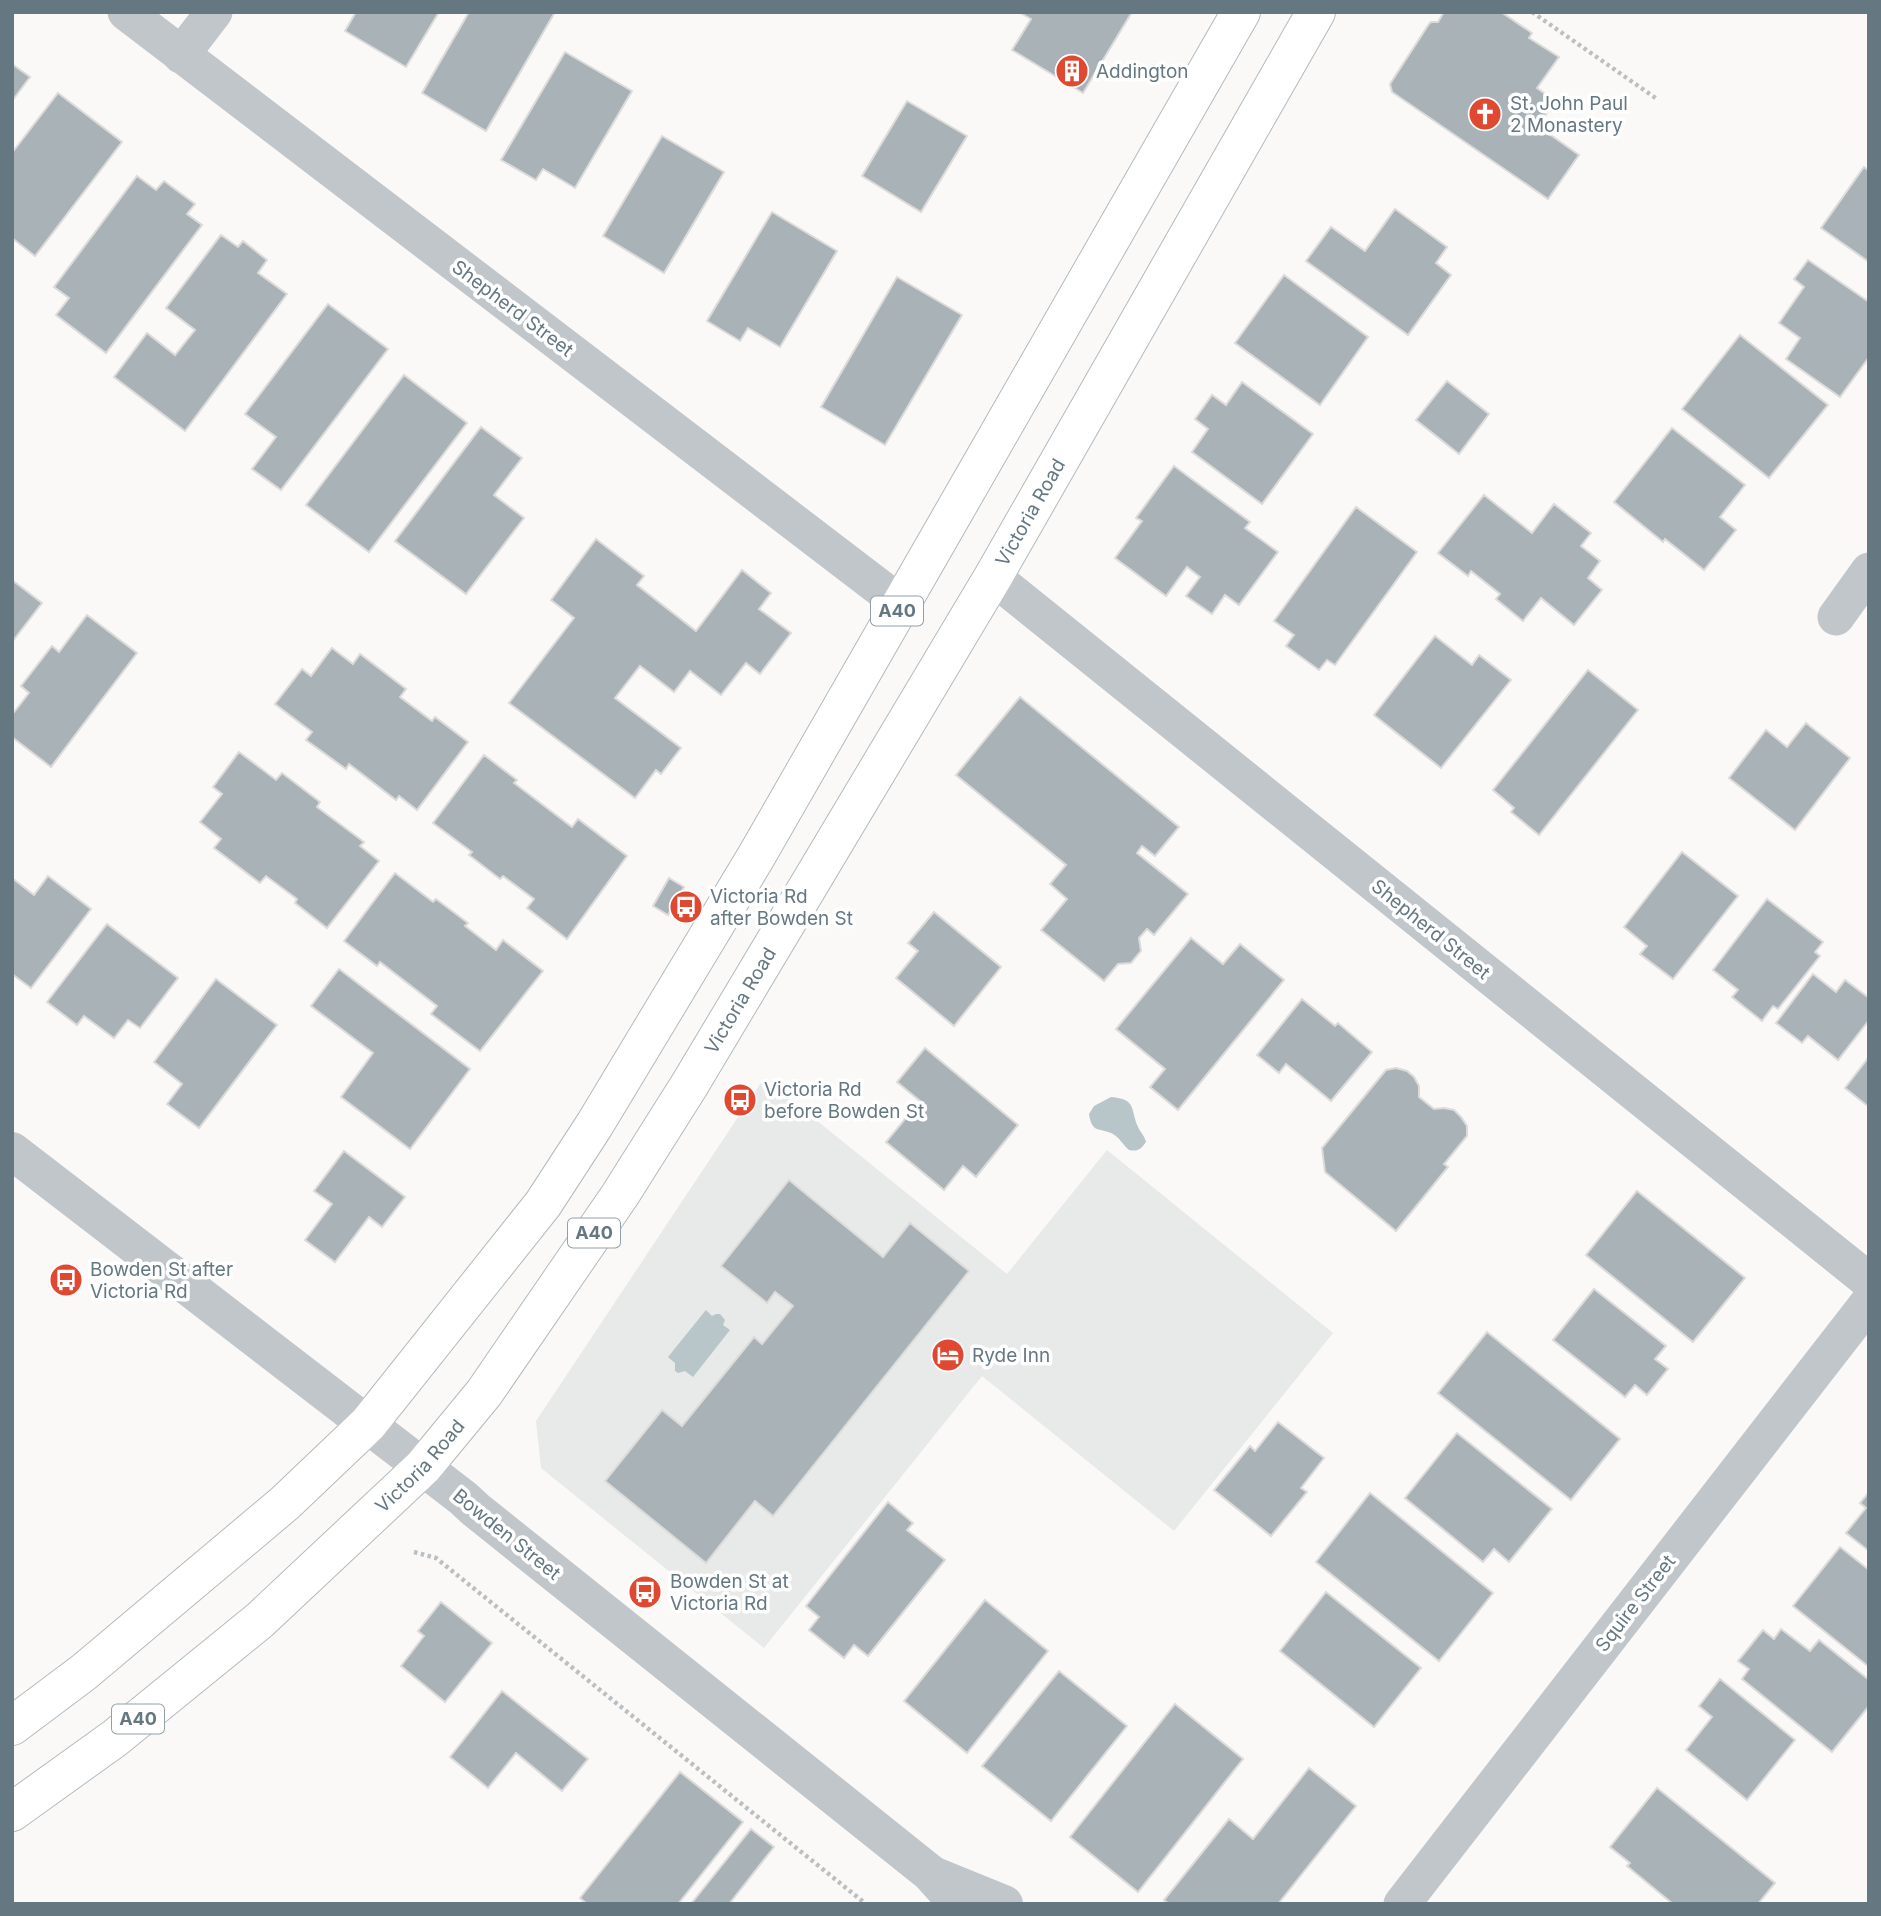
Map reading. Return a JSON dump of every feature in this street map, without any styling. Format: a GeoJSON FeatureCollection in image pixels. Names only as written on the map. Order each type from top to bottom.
{"type":"FeatureCollection","features":[{"type":"Feature","properties":{"kind":"highway","name":"A40"},"geometry":{"type":"LineString","coordinates":[[12,1726],[84,1672],[285,1503],[368,1424],[551,1193],[757,855],[1241,12]]}},
{"type":"Feature","properties":{"kind":"highway","name":"Victoria Road"},"geometry":{"type":"LineString","coordinates":[[12,1812],[114,1738],[260,1620],[423,1467],[484,1393],[620,1195],[690,1084],[993,577],[1316,12]]}},
{"type":"Feature","properties":{"kind":"street","name":"Shepherd Street"},"geometry":{"type":"LineString","coordinates":[[126,12],[901,604]]}},
{"type":"Feature","properties":{"kind":"street"},"geometry":{"type":"LineString","coordinates":[[181,55],[214,12]]}},
{"type":"Feature","properties":{"kind":"street"},"geometry":{"type":"LineString","coordinates":[[1836,617],[1869,571]]}},
{"type":"Feature","properties":{"kind":"street","name":"Shepherd Street"},"geometry":{"type":"LineString","coordinates":[[993,577],[1869,1281]]}},
{"type":"Feature","properties":{"kind":"street","name":"Bowden Street"},"geometry":{"type":"LineString","coordinates":[[12,1151],[423,1467],[930,1873],[972,1899],[1004,1904]]}},
{"type":"Feature","properties":{"kind":"street","name":"Squire Street"},"geometry":{"type":"LineString","coordinates":[[1402,1904],[1869,1302]]}},
{"type":"Feature","properties":{"kind":"path"},"geometry":{"type":"LineString","coordinates":[[1532,12],[1657,99]]}},
{"type":"Feature","properties":{"kind":"path"},"geometry":{"type":"LineString","coordinates":[[414,1552],[436,1558],[866,1904]]}},
{"type":"Feature","properties":{"kind":"shaded area","name":"Ryde Inn"},"geometry":{"type":"Polygon","coordinates":[[[764,1078],[1007,1274],[1107,1150],[1333,1333],[1174,1531],[982,1376],[764,1648],[541,1468],[536,1421],[764,1078]]]}},
{"type":"Feature","properties":{"kind":"shaded area"},"geometry":{"type":"Polygon","coordinates":[[[1111,1097],[1125,1100],[1131,1106],[1146,1142],[1135,1151],[1129,1150],[1115,1136],[1092,1125],[1089,1114],[1094,1106],[1111,1097]]]}},
{"type":"Feature","properties":{"kind":"shaded area"},"geometry":{"type":"Polygon","coordinates":[[[706,1310],[712,1316],[720,1314],[725,1320],[723,1325],[730,1330],[693,1377],[685,1371],[678,1373],[675,1371],[675,1363],[668,1357],[706,1310]]]}},
{"type":"Feature","properties":{"kind":"building"},"geometry":{"type":"Polygon","coordinates":[[[356,12],[439,12],[406,67],[345,31],[356,12]]]}},
{"type":"Feature","properties":{"kind":"building"},"geometry":{"type":"Polygon","coordinates":[[[469,12],[555,12],[486,131],[422,93],[469,12]]]}},
{"type":"Feature","properties":{"kind":"building","name":"Addington"},"geometry":{"type":"Polygon","coordinates":[[[1019,12],[1132,12],[1083,93],[1012,50],[1031,19],[1019,12]]]}},
{"type":"Feature","properties":{"kind":"building","name":"St. John Paul 2 Monastery"},"geometry":{"type":"Polygon","coordinates":[[[1444,12],[1501,12],[1532,33],[1529,38],[1559,57],[1537,88],[1555,101],[1538,126],[1579,155],[1548,199],[1392,92],[1390,84],[1429,24],[1438,22],[1444,12]]]}},
{"type":"Feature","properties":{"kind":"building"},"geometry":{"type":"Polygon","coordinates":[[[565,52],[632,91],[575,188],[543,169],[536,180],[501,160],[565,52]]]}},
{"type":"Feature","properties":{"kind":"building"},"geometry":{"type":"Polygon","coordinates":[[[12,64],[30,77],[12,101],[12,64]]]}},
{"type":"Feature","properties":{"kind":"building"},"geometry":{"type":"Polygon","coordinates":[[[58,93],[122,142],[35,256],[12,238],[12,153],[58,93]]]}},
{"type":"Feature","properties":{"kind":"building"},"geometry":{"type":"Polygon","coordinates":[[[907,101],[967,136],[921,212],[862,176],[907,101]]]}},
{"type":"Feature","properties":{"kind":"building"},"geometry":{"type":"Polygon","coordinates":[[[662,136],[724,172],[664,273],[603,236],[662,136]]]}},
{"type":"Feature","properties":{"kind":"building"},"geometry":{"type":"Polygon","coordinates":[[[1864,167],[1869,171],[1869,262],[1821,228],[1864,167]]]}},
{"type":"Feature","properties":{"kind":"building"},"geometry":{"type":"Polygon","coordinates":[[[137,176],[156,190],[164,181],[195,204],[187,214],[202,225],[106,353],[56,315],[69,298],[54,287],[137,176]]]}},
{"type":"Feature","properties":{"kind":"building"},"geometry":{"type":"Polygon","coordinates":[[[1395,209],[1447,247],[1436,263],[1451,275],[1408,335],[1306,261],[1331,227],[1365,251],[1395,209]]]}},
{"type":"Feature","properties":{"kind":"building"},"geometry":{"type":"Polygon","coordinates":[[[772,212],[837,251],[780,347],[748,328],[740,341],[707,321],[772,212]]]}},
{"type":"Feature","properties":{"kind":"building"},"geometry":{"type":"Polygon","coordinates":[[[221,235],[238,247],[243,241],[267,260],[258,273],[287,294],[185,431],[114,377],[147,333],[175,355],[195,330],[166,308],[221,235]]]}},
{"type":"Feature","properties":{"kind":"building"},"geometry":{"type":"Polygon","coordinates":[[[1808,260],[1869,302],[1869,357],[1840,397],[1786,359],[1800,338],[1779,323],[1804,287],[1794,279],[1808,260]]]}},
{"type":"Feature","properties":{"kind":"building"},"geometry":{"type":"Polygon","coordinates":[[[1284,275],[1368,337],[1320,405],[1235,343],[1284,275]]]}},
{"type":"Feature","properties":{"kind":"building"},"geometry":{"type":"Polygon","coordinates":[[[897,277],[962,315],[885,445],[821,407],[897,277]]]}},
{"type":"Feature","properties":{"kind":"building"},"geometry":{"type":"Polygon","coordinates":[[[328,304],[388,349],[281,490],[252,469],[276,437],[245,414],[328,304]]]}},
{"type":"Feature","properties":{"kind":"building"},"geometry":{"type":"Polygon","coordinates":[[[1740,335],[1828,405],[1769,478],[1682,409],[1740,335]]]}},
{"type":"Feature","properties":{"kind":"building"},"geometry":{"type":"Polygon","coordinates":[[[404,375],[467,423],[369,552],[306,505],[404,375]]]}},
{"type":"Feature","properties":{"kind":"building"},"geometry":{"type":"Polygon","coordinates":[[[1447,381],[1489,414],[1459,454],[1416,420],[1447,381]]]}},
{"type":"Feature","properties":{"kind":"building"},"geometry":{"type":"Polygon","coordinates":[[[1242,382],[1313,434],[1262,504],[1192,452],[1208,429],[1195,419],[1212,395],[1226,405],[1242,382]]]}},
{"type":"Feature","properties":{"kind":"building"},"geometry":{"type":"Polygon","coordinates":[[[481,427],[522,458],[494,495],[524,518],[466,594],[395,541],[481,427]]]}},
{"type":"Feature","properties":{"kind":"building"},"geometry":{"type":"Polygon","coordinates":[[[1672,428],[1745,485],[1720,517],[1736,530],[1704,570],[1665,539],[1663,542],[1614,502],[1672,428]]]}},
{"type":"Feature","properties":{"kind":"building"},"geometry":{"type":"Polygon","coordinates":[[[1174,466],[1250,522],[1245,528],[1278,552],[1239,605],[1225,595],[1212,614],[1186,596],[1200,577],[1187,567],[1166,596],[1115,558],[1142,521],[1136,518],[1174,466]]]}},
{"type":"Feature","properties":{"kind":"building"},"geometry":{"type":"Polygon","coordinates":[[[1484,495],[1532,533],[1554,504],[1591,533],[1581,546],[1600,561],[1588,578],[1602,590],[1574,625],[1541,598],[1523,621],[1496,599],[1500,594],[1471,571],[1468,576],[1438,553],[1484,495]]]}},
{"type":"Feature","properties":{"kind":"building"},"geometry":{"type":"Polygon","coordinates":[[[1356,507],[1417,552],[1335,665],[1327,660],[1319,670],[1286,646],[1294,635],[1274,621],[1356,507]]]}},
{"type":"Feature","properties":{"kind":"building"},"geometry":{"type":"Polygon","coordinates":[[[596,539],[644,576],[637,585],[696,631],[742,570],[771,593],[759,609],[791,633],[760,674],[746,663],[721,695],[690,671],[674,692],[640,666],[615,698],[681,748],[661,774],[656,770],[635,798],[509,703],[574,618],[551,600],[596,539]]]}},
{"type":"Feature","properties":{"kind":"building"},"geometry":{"type":"Polygon","coordinates":[[[12,580],[42,603],[12,642],[12,580]]]}},
{"type":"Feature","properties":{"kind":"building"},"geometry":{"type":"Polygon","coordinates":[[[87,615],[137,653],[51,767],[12,737],[12,715],[29,693],[21,686],[52,646],[59,652],[87,615]]]}},
{"type":"Feature","properties":{"kind":"building"},"geometry":{"type":"Polygon","coordinates":[[[1435,636],[1472,665],[1479,655],[1511,680],[1441,768],[1374,715],[1435,636]]]}},
{"type":"Feature","properties":{"kind":"building"},"geometry":{"type":"Polygon","coordinates":[[[332,648],[353,664],[360,654],[406,689],[400,697],[432,721],[435,717],[468,742],[417,810],[399,796],[396,800],[349,764],[346,769],[306,740],[312,732],[275,704],[302,669],[311,676],[332,648]]]}},
{"type":"Feature","properties":{"kind":"building"},"geometry":{"type":"Polygon","coordinates":[[[1588,670],[1638,710],[1539,835],[1511,812],[1514,808],[1493,790],[1588,670]]]}},
{"type":"Feature","properties":{"kind":"building"},"geometry":{"type":"Polygon","coordinates":[[[1020,697],[1179,827],[1155,856],[1142,846],[1137,853],[1188,894],[1154,935],[1147,929],[1139,938],[1141,951],[1131,963],[1118,964],[1104,981],[1041,930],[1067,899],[1050,884],[1066,865],[956,775],[1020,697]]]}},
{"type":"Feature","properties":{"kind":"building"},"geometry":{"type":"Polygon","coordinates":[[[1806,723],[1850,758],[1795,830],[1729,778],[1766,730],[1787,747],[1806,723]]]}},
{"type":"Feature","properties":{"kind":"building"},"geometry":{"type":"Polygon","coordinates":[[[239,752],[276,780],[282,773],[320,802],[317,807],[364,842],[360,846],[379,861],[327,928],[295,903],[297,899],[266,876],[260,883],[214,848],[221,839],[200,822],[222,794],[213,787],[239,752]]]}},
{"type":"Feature","properties":{"kind":"building"},"geometry":{"type":"Polygon","coordinates":[[[484,755],[517,780],[514,783],[572,827],[578,819],[627,856],[567,939],[527,908],[534,899],[503,876],[500,879],[469,855],[472,852],[433,823],[484,755]]]}},
{"type":"Feature","properties":{"kind":"building"},"geometry":{"type":"Polygon","coordinates":[[[1682,852],[1738,896],[1673,979],[1640,954],[1647,946],[1624,927],[1682,852]]]}},
{"type":"Feature","properties":{"kind":"building"},"geometry":{"type":"Polygon","coordinates":[[[395,873],[433,902],[436,899],[468,923],[465,926],[496,950],[503,940],[543,971],[480,1051],[431,1014],[437,1006],[380,962],[377,966],[344,941],[395,873]]]}},
{"type":"Feature","properties":{"kind":"building"},"geometry":{"type":"Polygon","coordinates":[[[48,876],[91,909],[31,988],[12,974],[12,878],[34,895],[48,876]]]}},
{"type":"Feature","properties":{"kind":"building"},"geometry":{"type":"Polygon","coordinates":[[[669,878],[684,887],[668,915],[653,906],[669,878]]]}},
{"type":"Feature","properties":{"kind":"building"},"geometry":{"type":"Polygon","coordinates":[[[1767,899],[1823,942],[1815,952],[1820,956],[1778,1009],[1773,1006],[1762,1021],[1732,997],[1738,990],[1713,970],[1767,899]]]}},
{"type":"Feature","properties":{"kind":"building"},"geometry":{"type":"Polygon","coordinates":[[[934,912],[1001,967],[954,1026],[896,978],[918,951],[908,943],[934,912]]]}},
{"type":"Feature","properties":{"kind":"building"},"geometry":{"type":"Polygon","coordinates":[[[107,924],[178,978],[140,1028],[128,1020],[114,1038],[84,1016],[77,1025],[47,1002],[107,924]]]}},
{"type":"Feature","properties":{"kind":"building"},"geometry":{"type":"Polygon","coordinates":[[[1191,938],[1223,964],[1240,944],[1284,980],[1178,1110],[1150,1087],[1165,1069],[1116,1029],[1191,938]]]}},
{"type":"Feature","properties":{"kind":"building"},"geometry":{"type":"Polygon","coordinates":[[[339,969],[470,1069],[410,1149],[341,1097],[373,1053],[311,1006],[339,969]]]}},
{"type":"Feature","properties":{"kind":"building"},"geometry":{"type":"Polygon","coordinates":[[[1813,974],[1836,992],[1845,980],[1869,998],[1869,1020],[1838,1060],[1808,1036],[1802,1043],[1776,1023],[1813,974]]]}},
{"type":"Feature","properties":{"kind":"building"},"geometry":{"type":"Polygon","coordinates":[[[216,979],[277,1025],[199,1128],[167,1104],[182,1084],[154,1062],[216,979]]]}},
{"type":"Feature","properties":{"kind":"building"},"geometry":{"type":"Polygon","coordinates":[[[1302,999],[1335,1026],[1338,1023],[1372,1052],[1331,1101],[1286,1064],[1279,1073],[1257,1055],[1302,999]]]}},
{"type":"Feature","properties":{"kind":"building"},"geometry":{"type":"Polygon","coordinates":[[[925,1048],[1018,1125],[976,1177],[963,1166],[944,1190],[886,1142],[920,1101],[897,1082],[925,1048]]]}},
{"type":"Feature","properties":{"kind":"building"},"geometry":{"type":"Polygon","coordinates":[[[1869,1057],[1869,1107],[1845,1088],[1869,1057]]]}},
{"type":"Feature","properties":{"kind":"building"},"geometry":{"type":"Polygon","coordinates":[[[1396,1068],[1407,1071],[1414,1077],[1419,1086],[1419,1097],[1434,1109],[1454,1110],[1467,1126],[1467,1136],[1444,1164],[1448,1167],[1396,1231],[1325,1172],[1322,1148],[1386,1070],[1396,1068]]]}},
{"type":"Feature","properties":{"kind":"building"},"geometry":{"type":"Polygon","coordinates":[[[344,1151],[405,1197],[382,1227],[369,1217],[335,1262],[305,1240],[332,1204],[314,1191],[344,1151]]]}},
{"type":"Feature","properties":{"kind":"building","name":"Ryde Inn"},"geometry":{"type":"Polygon","coordinates":[[[789,1180],[883,1257],[910,1223],[969,1271],[773,1516],[755,1501],[706,1563],[605,1481],[662,1410],[682,1426],[754,1337],[762,1344],[793,1306],[775,1292],[767,1303],[721,1266],[789,1180]]]}},
{"type":"Feature","properties":{"kind":"building"},"geometry":{"type":"Polygon","coordinates":[[[1637,1191],[1745,1278],[1693,1342],[1586,1255],[1637,1191]]]}},
{"type":"Feature","properties":{"kind":"building"},"geometry":{"type":"Polygon","coordinates":[[[1594,1289],[1666,1346],[1655,1359],[1668,1369],[1647,1395],[1635,1385],[1625,1397],[1553,1340],[1594,1289]]]}},
{"type":"Feature","properties":{"kind":"building"},"geometry":{"type":"Polygon","coordinates":[[[1487,1332],[1620,1439],[1571,1500],[1438,1393],[1487,1332]]]}},
{"type":"Feature","properties":{"kind":"building"},"geometry":{"type":"Polygon","coordinates":[[[1278,1422],[1324,1458],[1301,1488],[1307,1492],[1271,1536],[1214,1490],[1250,1446],[1255,1451],[1278,1422]]]}},
{"type":"Feature","properties":{"kind":"building"},"geometry":{"type":"Polygon","coordinates":[[[1457,1433],[1552,1509],[1509,1562],[1494,1549],[1483,1562],[1405,1498],[1457,1433]]]}},
{"type":"Feature","properties":{"kind":"building"},"geometry":{"type":"Polygon","coordinates":[[[1869,1492],[1869,1551],[1846,1533],[1866,1508],[1860,1503],[1869,1492]]]}},
{"type":"Feature","properties":{"kind":"building"},"geometry":{"type":"Polygon","coordinates":[[[1370,1493],[1493,1593],[1439,1661],[1316,1562],[1370,1493]]]}},
{"type":"Feature","properties":{"kind":"building"},"geometry":{"type":"Polygon","coordinates":[[[888,1502],[913,1523],[907,1530],[945,1560],[868,1656],[854,1645],[844,1658],[809,1630],[819,1617],[806,1606],[888,1502]]]}},
{"type":"Feature","properties":{"kind":"building"},"geometry":{"type":"Polygon","coordinates":[[[1840,1547],[1869,1570],[1869,1667],[1793,1606],[1840,1547]]]}},
{"type":"Feature","properties":{"kind":"building"},"geometry":{"type":"Polygon","coordinates":[[[1326,1592],[1421,1668],[1374,1727],[1280,1651],[1326,1592]]]}},
{"type":"Feature","properties":{"kind":"building"},"geometry":{"type":"Polygon","coordinates":[[[985,1600],[1048,1651],[967,1753],[904,1701],[985,1600]]]}},
{"type":"Feature","properties":{"kind":"building"},"geometry":{"type":"Polygon","coordinates":[[[441,1602],[492,1643],[445,1702],[401,1666],[424,1636],[418,1631],[441,1602]]]}},
{"type":"Feature","properties":{"kind":"building"},"geometry":{"type":"Polygon","coordinates":[[[1781,1629],[1810,1651],[1819,1640],[1869,1680],[1869,1706],[1832,1752],[1742,1679],[1749,1669],[1738,1661],[1763,1630],[1774,1639],[1781,1629]]]}},
{"type":"Feature","properties":{"kind":"building"},"geometry":{"type":"Polygon","coordinates":[[[1059,1671],[1127,1726],[1051,1821],[982,1766],[1059,1671]]]}},
{"type":"Feature","properties":{"kind":"building"},"geometry":{"type":"Polygon","coordinates":[[[1720,1679],[1795,1740],[1747,1800],[1686,1750],[1712,1717],[1699,1706],[1720,1679]]]}},
{"type":"Feature","properties":{"kind":"building"},"geometry":{"type":"Polygon","coordinates":[[[502,1691],[588,1759],[562,1791],[516,1753],[488,1788],[450,1757],[502,1691]]]}},
{"type":"Feature","properties":{"kind":"building"},"geometry":{"type":"Polygon","coordinates":[[[1175,1704],[1243,1759],[1138,1892],[1070,1837],[1175,1704]]]}},
{"type":"Feature","properties":{"kind":"building"},"geometry":{"type":"Polygon","coordinates":[[[1309,1768],[1356,1806],[1278,1904],[1169,1904],[1164,1900],[1229,1819],[1253,1839],[1309,1768]]]}},
{"type":"Feature","properties":{"kind":"building"},"geometry":{"type":"Polygon","coordinates":[[[680,1772],[743,1822],[678,1904],[587,1904],[580,1898],[680,1772]]]}},
{"type":"Feature","properties":{"kind":"building"},"geometry":{"type":"Polygon","coordinates":[[[1657,1788],[1775,1883],[1758,1904],[1673,1904],[1627,1866],[1630,1863],[1610,1847],[1657,1788]]]}},
{"type":"Feature","properties":{"kind":"building"},"geometry":{"type":"Polygon","coordinates":[[[751,1829],[774,1847],[729,1904],[691,1904],[751,1829]]]}},
{"type":"Feature","properties":{"kind":"place","name":"Addington"},"geometry":{"type":"Point","coordinates":[1072,71]}},
{"type":"Feature","properties":{"kind":"place","name":"St. John Paul 2 Monastery"},"geometry":{"type":"Point","coordinates":[1485,114]}},
{"type":"Feature","properties":{"kind":"place","name":"Victoria Rd after Bowden St"},"geometry":{"type":"Point","coordinates":[686,907]}},
{"type":"Feature","properties":{"kind":"place","name":"Victoria Rd before Bowden St"},"geometry":{"type":"Point","coordinates":[740,1100]}},
{"type":"Feature","properties":{"kind":"place","name":"Bowden St after Victoria Rd"},"geometry":{"type":"Point","coordinates":[66,1280]}},
{"type":"Feature","properties":{"kind":"place","name":"Ryde Inn"},"geometry":{"type":"Point","coordinates":[948,1355]}},
{"type":"Feature","properties":{"kind":"place","name":"Bowden St at Victoria Rd"},"geometry":{"type":"Point","coordinates":[645,1592]}}]}
